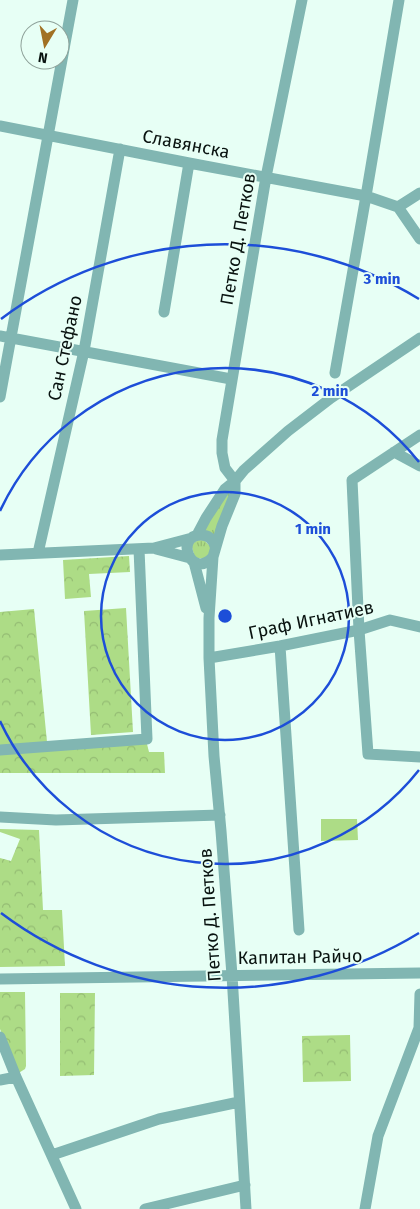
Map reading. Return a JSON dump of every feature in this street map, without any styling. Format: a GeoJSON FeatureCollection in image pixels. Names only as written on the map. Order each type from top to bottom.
{"type":"FeatureCollection","features":[{"type":"Feature","properties":{"kind":"street"},"geometry":{"type":"LineString","coordinates":[[0,397],[6,337],[48,136],[73,0]]}},
{"type":"Feature","properties":{"kind":"street","name":"Петко Д. Петков"},"geometry":{"type":"LineString","coordinates":[[246,1209],[232,975],[214,756],[209,618],[214,552],[235,494],[236,481],[225,468],[222,453],[222,440],[231,380],[266,177],[302,0]]}},
{"type":"Feature","properties":{"kind":"street"},"geometry":{"type":"LineString","coordinates":[[335,373],[399,0]]}},
{"type":"Feature","properties":{"kind":"street","name":"Славянска"},"geometry":{"type":"LineString","coordinates":[[0,126],[366,196],[398,207]]}},
{"type":"Feature","properties":{"kind":"street","name":"Сан Стефано"},"geometry":{"type":"LineString","coordinates":[[38,553],[84,351],[120,149]]}},
{"type":"Feature","properties":{"kind":"street"},"geometry":{"type":"LineString","coordinates":[[164,312],[188,163]]}},
{"type":"Feature","properties":{"kind":"street"},"geometry":{"type":"LineString","coordinates":[[420,192],[398,207],[420,239]]}},
{"type":"Feature","properties":{"kind":"street"},"geometry":{"type":"LineString","coordinates":[[6,337],[231,380]]}},
{"type":"Feature","properties":{"kind":"street"},"geometry":{"type":"LineString","coordinates":[[192,560],[187,553],[188,542],[194,537],[225,488],[236,481],[244,470],[288,431],[331,398],[420,338]]}},
{"type":"Feature","properties":{"kind":"street"},"geometry":{"type":"LineString","coordinates":[[420,435],[352,480],[358,630],[368,754],[420,757]]}},
{"type":"Feature","properties":{"kind":"street"},"geometry":{"type":"LineString","coordinates":[[394,452],[420,466]]}},
{"type":"Feature","properties":{"kind":"street"},"geometry":{"type":"LineString","coordinates":[[0,554],[154,548],[203,535],[213,541],[214,552],[210,561],[199,564],[154,548]]}},
{"type":"Feature","properties":{"kind":"street"},"geometry":{"type":"LineString","coordinates":[[0,750],[146,739],[139,549]]}},
{"type":"Feature","properties":{"kind":"street","name":"Петко Д. Петков"},"geometry":{"type":"LineString","coordinates":[[192,560],[209,618]]}},
{"type":"Feature","properties":{"kind":"street","name":"Граф Игнатиев"},"geometry":{"type":"LineString","coordinates":[[209,658],[358,630],[390,620],[420,627]]}},
{"type":"Feature","properties":{"kind":"street"},"geometry":{"type":"LineString","coordinates":[[280,646],[299,930]]}},
{"type":"Feature","properties":{"kind":"street"},"geometry":{"type":"LineString","coordinates":[[0,817],[56,820],[220,815]]}},
{"type":"Feature","properties":{"kind":"street","name":"Капитан Райчо"},"geometry":{"type":"LineString","coordinates":[[0,979],[420,973]]}},
{"type":"Feature","properties":{"kind":"street"},"geometry":{"type":"LineString","coordinates":[[366,1209],[378,1136],[419,1028],[420,994]]}},
{"type":"Feature","properties":{"kind":"street"},"geometry":{"type":"LineString","coordinates":[[0,1037],[16,1077],[76,1209]]}},
{"type":"Feature","properties":{"kind":"street"},"geometry":{"type":"LineString","coordinates":[[0,1080],[16,1077]]}},
{"type":"Feature","properties":{"kind":"street"},"geometry":{"type":"LineString","coordinates":[[52,1155],[159,1119],[239,1102]]}},
{"type":"Feature","properties":{"kind":"street"},"geometry":{"type":"LineString","coordinates":[[145,1209],[245,1185]]}},
{"type":"Feature","properties":{"kind":"green space"},"geometry":{"type":"Polygon","coordinates":[[[232,487],[214,539],[201,533],[232,487]]]}},
{"type":"Feature","properties":{"kind":"green space"},"geometry":{"type":"Polygon","coordinates":[[[202,538],[212,548],[207,559],[195,558],[191,544],[202,538]]]}},
{"type":"Feature","properties":{"kind":"green space"},"geometry":{"type":"Polygon","coordinates":[[[129,556],[130,572],[89,574],[91,597],[65,599],[63,560],[129,556]]]}},
{"type":"Feature","properties":{"kind":"green space"},"geometry":{"type":"Polygon","coordinates":[[[126,608],[133,732],[91,735],[84,611],[126,608]]]}},
{"type":"Feature","properties":{"kind":"green space"},"geometry":{"type":"Polygon","coordinates":[[[34,609],[47,742],[0,747],[0,612],[34,609]]]}},
{"type":"Feature","properties":{"kind":"green space"},"geometry":{"type":"Polygon","coordinates":[[[146,740],[149,752],[164,752],[165,773],[0,773],[0,753],[146,740]]]}},
{"type":"Feature","properties":{"kind":"green space"},"geometry":{"type":"Polygon","coordinates":[[[321,819],[357,819],[358,840],[321,841],[321,819]]]}},
{"type":"Feature","properties":{"kind":"green space"},"geometry":{"type":"Polygon","coordinates":[[[0,829],[39,830],[43,910],[62,910],[65,966],[0,967],[0,858],[11,861],[20,839],[0,832],[0,829]]]}},
{"type":"Feature","properties":{"kind":"green space"},"geometry":{"type":"Polygon","coordinates":[[[0,992],[25,992],[26,1066],[25,1069],[17,1074],[0,1029],[0,992]]]}},
{"type":"Feature","properties":{"kind":"green space"},"geometry":{"type":"Polygon","coordinates":[[[60,993],[95,993],[94,1075],[60,1076],[60,993]]]}},
{"type":"Feature","properties":{"kind":"green space"},"geometry":{"type":"Polygon","coordinates":[[[350,1035],[351,1081],[303,1082],[302,1036],[350,1035]]]}}]}
